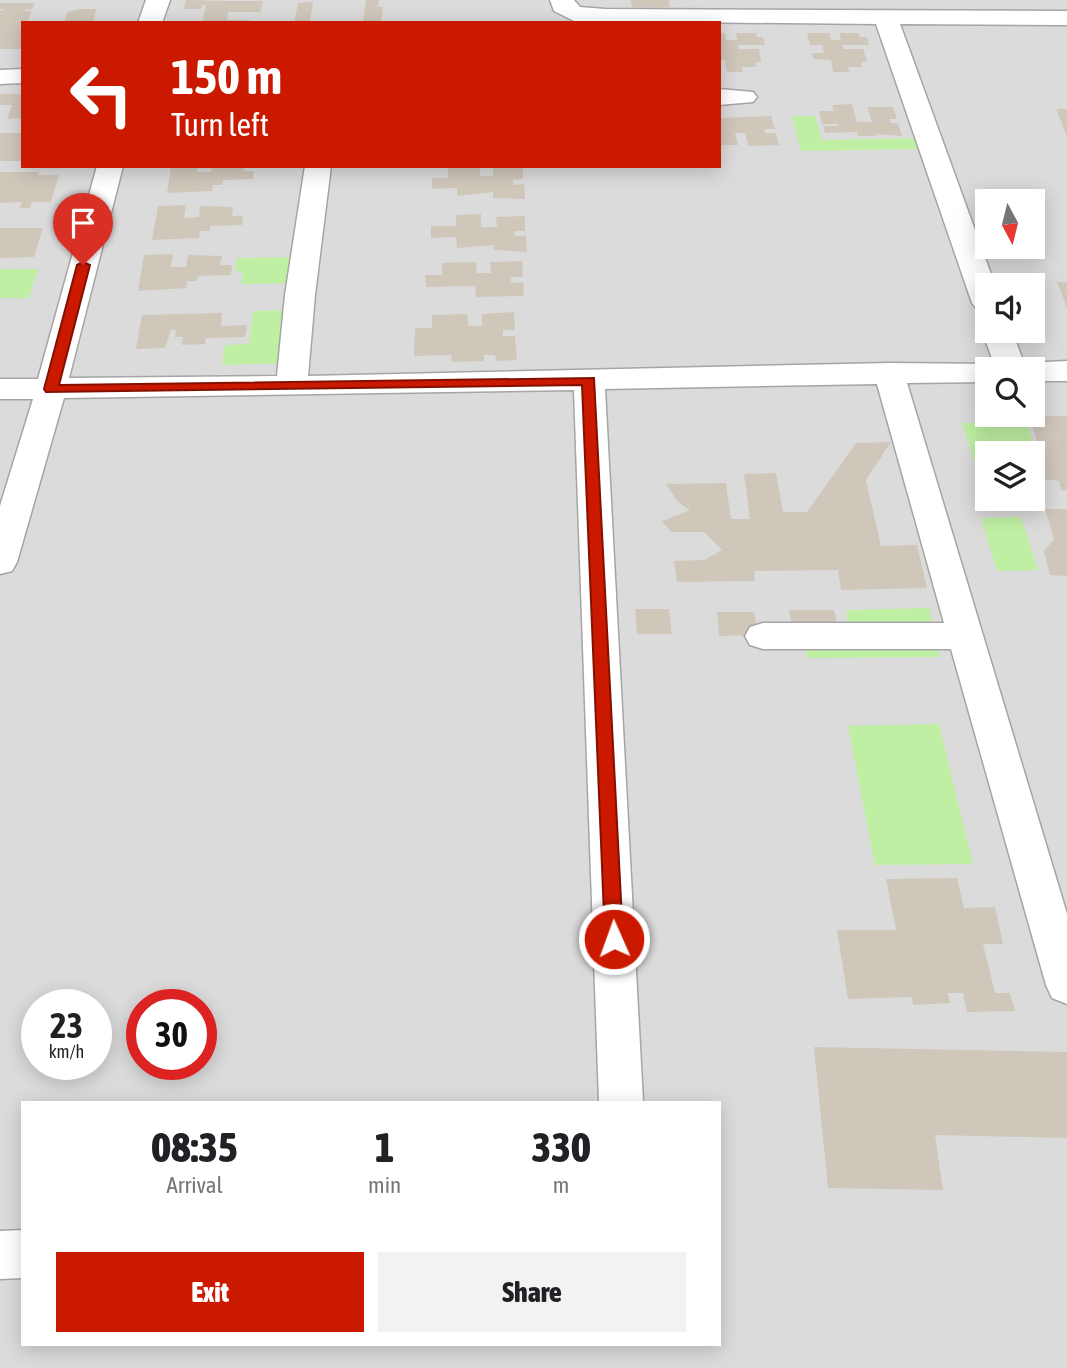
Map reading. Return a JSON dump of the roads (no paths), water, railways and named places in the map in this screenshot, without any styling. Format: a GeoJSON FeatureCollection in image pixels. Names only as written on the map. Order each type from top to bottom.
{"type":"FeatureCollection","features":[{"type":"Feature","properties":{"kind":"street"},"geometry":{"type":"LineString","coordinates":[[151,21],[158,0]]}},
{"type":"Feature","properties":{"kind":"street"},"geometry":{"type":"LineString","coordinates":[[562,0],[562,6],[574,14],[1067,18]]}},
{"type":"Feature","properties":{"kind":"street"},"geometry":{"type":"LineString","coordinates":[[886,18],[977,273]]}},
{"type":"Feature","properties":{"kind":"street"},"geometry":{"type":"LineString","coordinates":[[0,77],[21,76]]}},
{"type":"Feature","properties":{"kind":"street"},"geometry":{"type":"LineString","coordinates":[[0,562],[51,389],[109,168]]}},
{"type":"Feature","properties":{"kind":"street"},"geometry":{"type":"LineString","coordinates":[[292,386],[300,295],[318,168]]}},
{"type":"Feature","properties":{"kind":"street"},"geometry":{"type":"LineString","coordinates":[[1045,371],[1067,371]]}},
{"type":"Feature","properties":{"kind":"street"},"geometry":{"type":"LineString","coordinates":[[0,389],[589,381],[975,372]]}},
{"type":"Feature","properties":{"kind":"street"},"geometry":{"type":"LineString","coordinates":[[889,373],[1067,985]]}},
{"type":"Feature","properties":{"kind":"street"},"geometry":{"type":"LineString","coordinates":[[589,381],[621,1101]]}},
{"type":"Feature","properties":{"kind":"street"},"geometry":{"type":"LineString","coordinates":[[763,636],[965,636]]}},
{"type":"Feature","properties":{"kind":"street"},"geometry":{"type":"LineString","coordinates":[[0,1255],[21,1254]]}}]}
